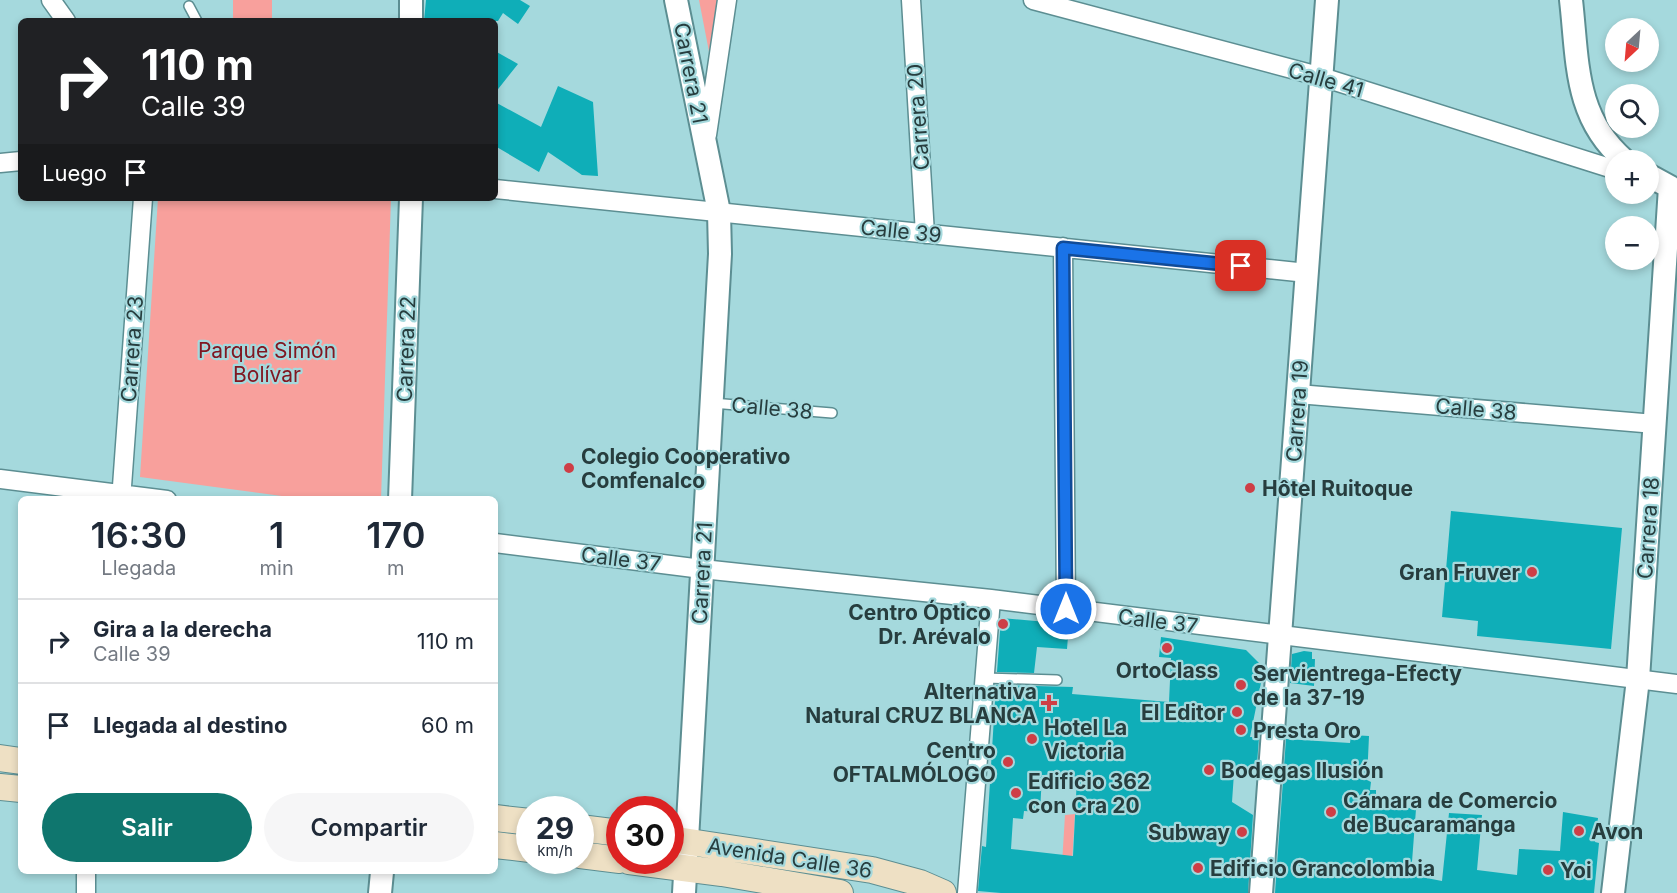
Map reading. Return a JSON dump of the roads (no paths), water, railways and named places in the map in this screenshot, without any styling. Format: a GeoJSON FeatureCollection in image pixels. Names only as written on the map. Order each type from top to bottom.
{"type":"FeatureCollection","features":[{"type":"Feature","properties":{"kind":"main road"},"geometry":{"type":"LineString","coordinates":[[0,758],[18,761]]}},
{"type":"Feature","properties":{"kind":"main road"},"geometry":{"type":"LineString","coordinates":[[0,787],[18,789]]}},
{"type":"Feature","properties":{"kind":"main road"},"geometry":{"type":"LineString","coordinates":[[498,818],[516,820]]}},
{"type":"Feature","properties":{"kind":"main road","name":"Avenida Calle 36"},"geometry":{"type":"LineString","coordinates":[[684,841],[896,875],[943,893]]}},
{"type":"Feature","properties":{"kind":"main road"},"geometry":{"type":"LineString","coordinates":[[498,845],[516,847]]}},
{"type":"Feature","properties":{"kind":"main road","name":"Avenida Calle 36"},"geometry":{"type":"LineString","coordinates":[[685,867],[840,893]]}},
{"type":"Feature","properties":{"kind":"street"},"geometry":{"type":"LineString","coordinates":[[51,0],[64,18]]}},
{"type":"Feature","properties":{"kind":"street"},"geometry":{"type":"LineString","coordinates":[[411,0],[411,18]]}},
{"type":"Feature","properties":{"kind":"street","name":"Carrera 21"},"geometry":{"type":"LineString","coordinates":[[676,0],[719,212],[720,254],[702,569],[683,796]]}},
{"type":"Feature","properties":{"kind":"street","name":"Carrera 21"},"geometry":{"type":"LineString","coordinates":[[706,146],[727,0]]}},
{"type":"Feature","properties":{"kind":"street","name":"Carrera 20"},"geometry":{"type":"LineString","coordinates":[[911,0],[925,234]]}},
{"type":"Feature","properties":{"kind":"street","name":"Calle 41"},"geometry":{"type":"LineString","coordinates":[[1033,0],[1322,77],[1605,167]]}},
{"type":"Feature","properties":{"kind":"street","name":"Carrera 19"},"geometry":{"type":"LineString","coordinates":[[1261,893],[1327,0]]}},
{"type":"Feature","properties":{"kind":"street"},"geometry":{"type":"LineString","coordinates":[[1571,0],[1580,83],[1585,106],[1594,126],[1612,150]]}},
{"type":"Feature","properties":{"kind":"street"},"geometry":{"type":"LineString","coordinates":[[0,163],[18,161]]}},
{"type":"Feature","properties":{"kind":"street","name":"Carrera 18"},"geometry":{"type":"LineString","coordinates":[[1613,893],[1638,679],[1655,424],[1665,185]]}},
{"type":"Feature","properties":{"kind":"street","name":"Calle 39"},"geometry":{"type":"LineString","coordinates":[[498,189],[1307,273]]}},
{"type":"Feature","properties":{"kind":"street","name":"Carrera 23"},"geometry":{"type":"LineString","coordinates":[[121,496],[143,201]]}},
{"type":"Feature","properties":{"kind":"street","name":"Carrera 22"},"geometry":{"type":"LineString","coordinates":[[400,496],[411,201]]}},
{"type":"Feature","properties":{"kind":"street"},"geometry":{"type":"LineString","coordinates":[[1063,248],[1066,609]]}},
{"type":"Feature","properties":{"kind":"street","name":"Calle 38"},"geometry":{"type":"LineString","coordinates":[[1298,394],[1655,424]]}},
{"type":"Feature","properties":{"kind":"street"},"geometry":{"type":"LineString","coordinates":[[0,479],[121,496]]}},
{"type":"Feature","properties":{"kind":"street","name":"Calle 37"},"geometry":{"type":"LineString","coordinates":[[498,543],[702,569],[991,599],[1280,637],[1677,684]]}},
{"type":"Feature","properties":{"kind":"street"},"geometry":{"type":"LineString","coordinates":[[967,893],[991,599]]}},
{"type":"Feature","properties":{"kind":"street","name":"Carrera 21"},"geometry":{"type":"LineString","coordinates":[[684,862],[684,893]]}},
{"type":"Feature","properties":{"kind":"street"},"geometry":{"type":"LineString","coordinates":[[86,874],[86,893]]}},
{"type":"Feature","properties":{"kind":"street"},"geometry":{"type":"LineString","coordinates":[[380,893],[382,874]]}},
{"type":"Feature","properties":{"kind":"lane"},"geometry":{"type":"LineString","coordinates":[[189,6],[195,18]]}},
{"type":"Feature","properties":{"kind":"lane","name":"Calle 38"},"geometry":{"type":"LineString","coordinates":[[711,403],[832,413]]}},
{"type":"Feature","properties":{"kind":"lane"},"geometry":{"type":"LineString","coordinates":[[985,678],[1057,680]]}},
{"type":"Feature","properties":{"kind":"place","name":"Colegio Cooperativo Comfenalco"},"geometry":{"type":"Point","coordinates":[569,468]}},
{"type":"Feature","properties":{"kind":"place","name":"Hôtel Ruitoque"},"geometry":{"type":"Point","coordinates":[1250,488]}},
{"type":"Feature","properties":{"kind":"place","name":"Gran Fruver"},"geometry":{"type":"Point","coordinates":[1532,572]}},
{"type":"Feature","properties":{"kind":"place","name":"Centro Óptico Dr. Arévalo"},"geometry":{"type":"Point","coordinates":[1003,624]}},
{"type":"Feature","properties":{"kind":"place","name":"OrtoClass"},"geometry":{"type":"Point","coordinates":[1167,648]}},
{"type":"Feature","properties":{"kind":"place","name":"Servientrega-Efecty de la 37-19"},"geometry":{"type":"Point","coordinates":[1241,685]}},
{"type":"Feature","properties":{"kind":"place","name":"Alternativa Natural CRUZ BLANCA"},"geometry":{"type":"Point","coordinates":[1049,703]}},
{"type":"Feature","properties":{"kind":"place","name":"El Editor"},"geometry":{"type":"Point","coordinates":[1237,712]}},
{"type":"Feature","properties":{"kind":"place","name":"Presta Oro"},"geometry":{"type":"Point","coordinates":[1241,730]}},
{"type":"Feature","properties":{"kind":"place","name":"Hotel La Victoria"},"geometry":{"type":"Point","coordinates":[1032,739]}},
{"type":"Feature","properties":{"kind":"place","name":"Centro OFTALMÓLOGO"},"geometry":{"type":"Point","coordinates":[1008,762]}},
{"type":"Feature","properties":{"kind":"place","name":"Bodegas Ilusión"},"geometry":{"type":"Point","coordinates":[1209,770]}},
{"type":"Feature","properties":{"kind":"place","name":"Edificio 362 con Cra 20"},"geometry":{"type":"Point","coordinates":[1016,793]}},
{"type":"Feature","properties":{"kind":"place","name":"Cámara de Comercio de Bucaramanga"},"geometry":{"type":"Point","coordinates":[1331,812]}},
{"type":"Feature","properties":{"kind":"place","name":"Avon"},"geometry":{"type":"Point","coordinates":[1579,831]}},
{"type":"Feature","properties":{"kind":"place","name":"Subway"},"geometry":{"type":"Point","coordinates":[1242,832]}},
{"type":"Feature","properties":{"kind":"place","name":"Edificio Grancolombia"},"geometry":{"type":"Point","coordinates":[1198,868]}},
{"type":"Feature","properties":{"kind":"place","name":"Yoi"},"geometry":{"type":"Point","coordinates":[1548,870]}},
{"type":"Feature","properties":{"kind":"park label","name":"Parque Simón Bolívar"},"geometry":{"type":"Point","coordinates":[267,362]}}]}
